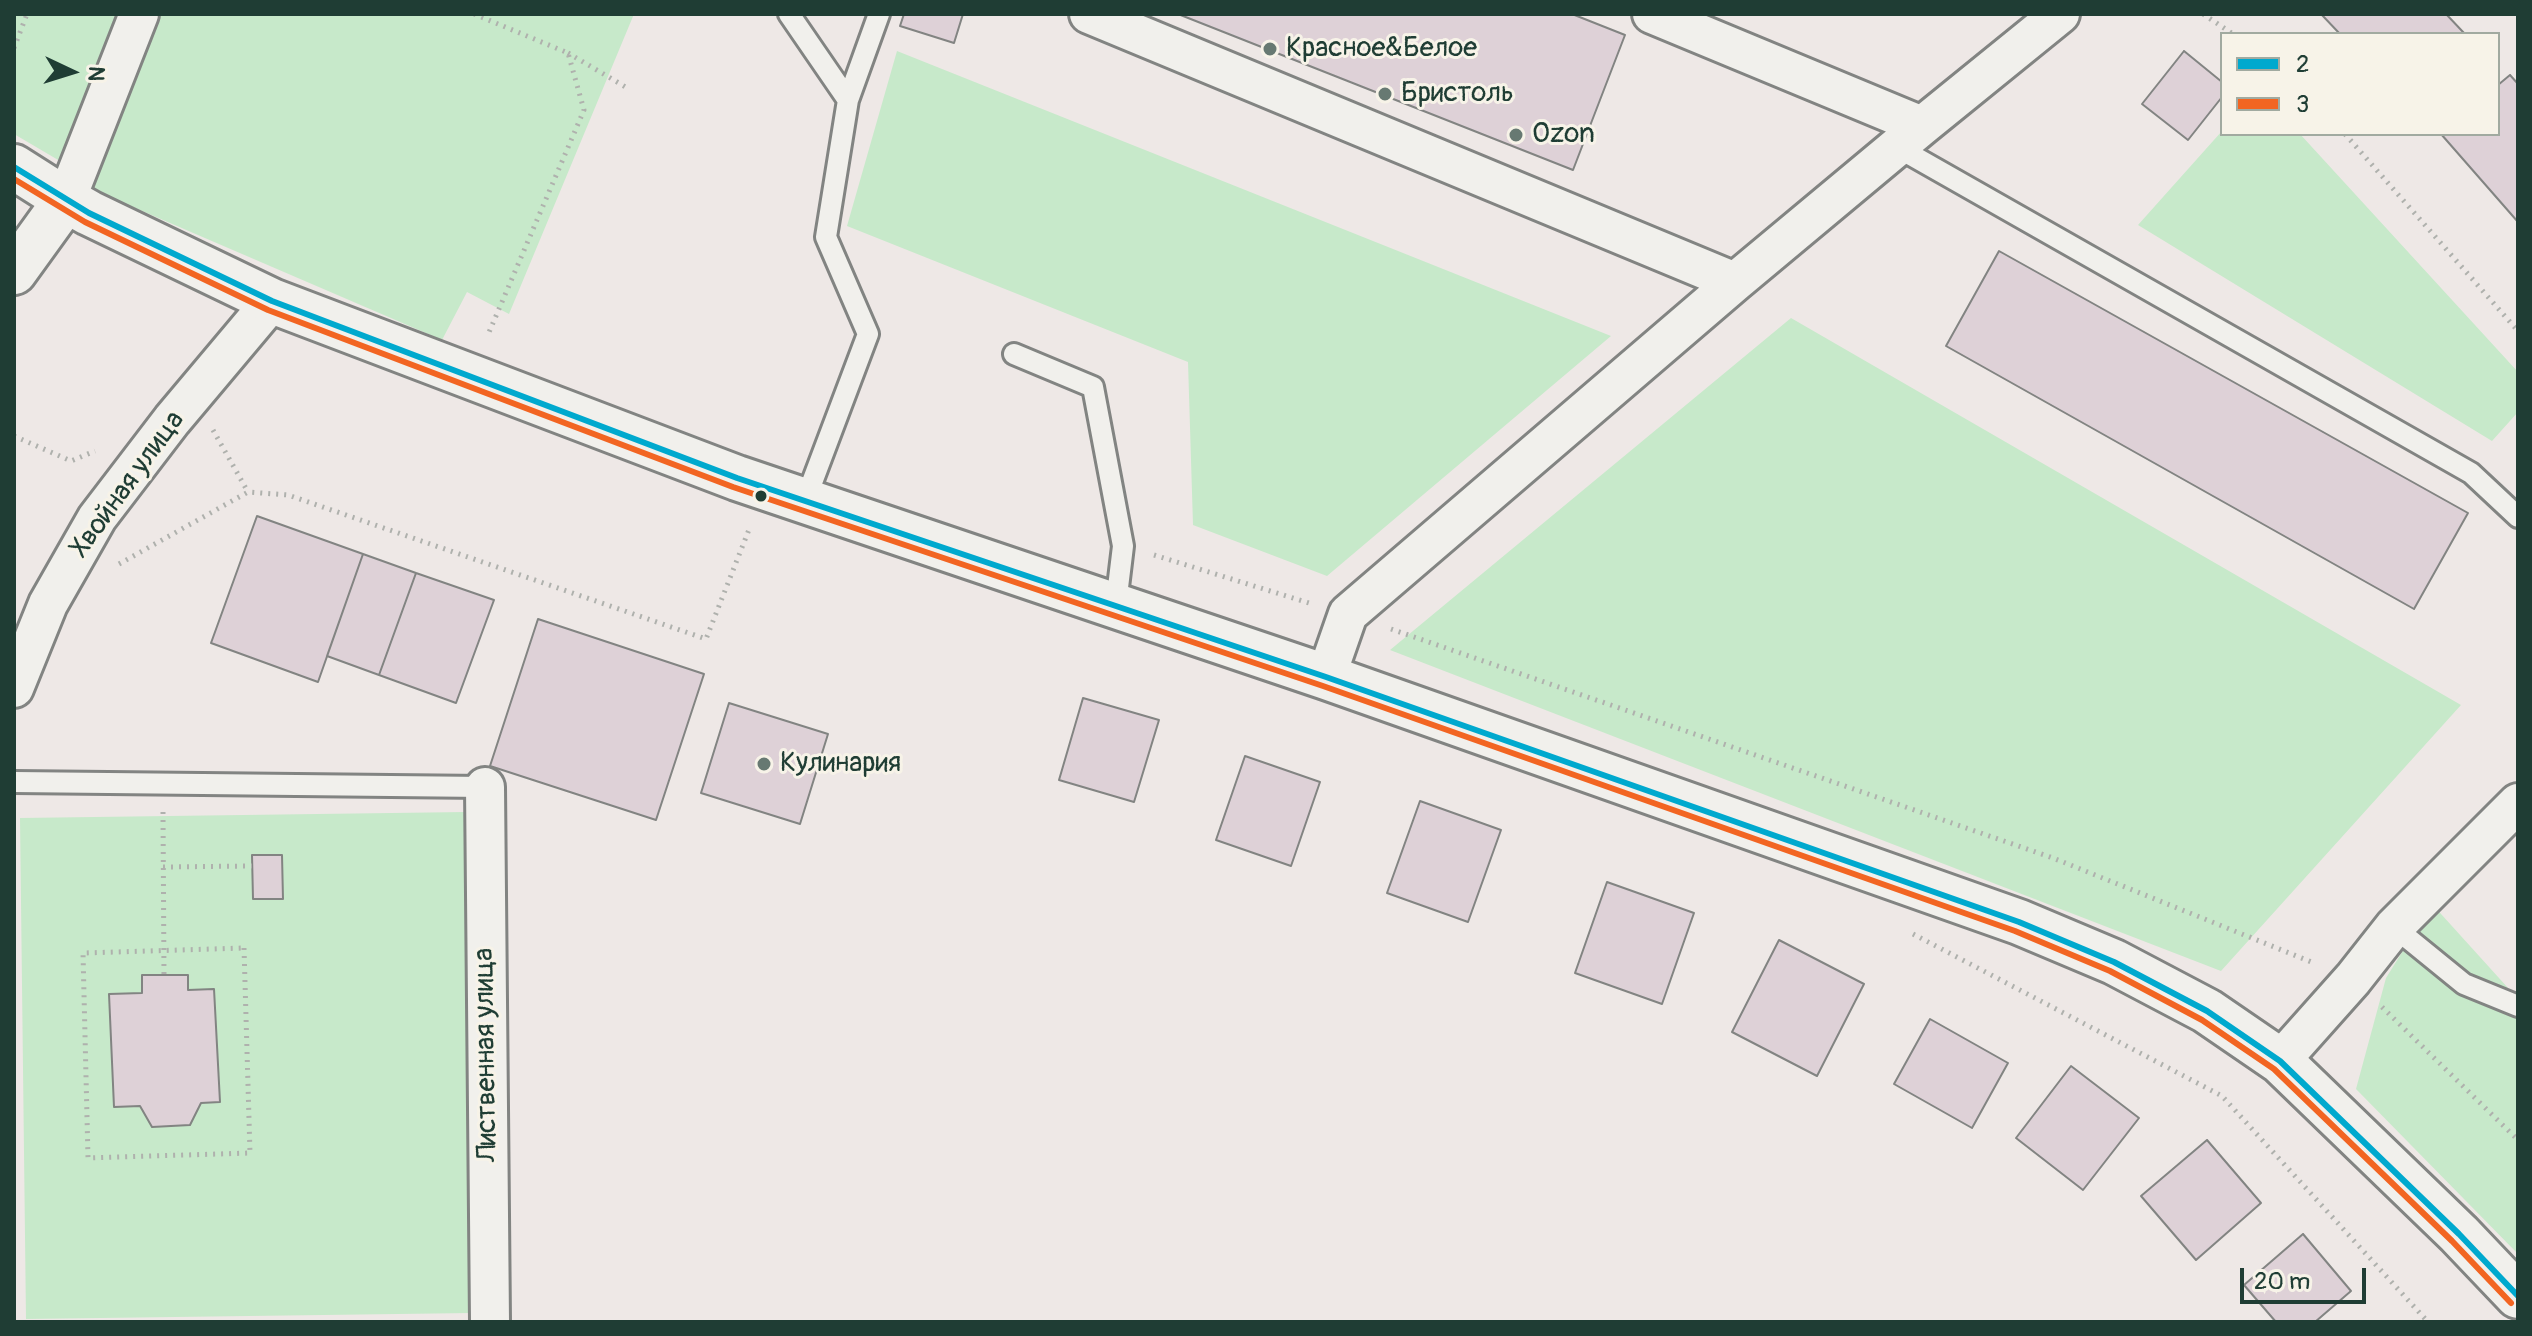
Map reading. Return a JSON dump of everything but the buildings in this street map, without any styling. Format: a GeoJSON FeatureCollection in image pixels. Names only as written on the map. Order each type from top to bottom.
{"type":"FeatureCollection","features":[{"type":"Feature","properties":{"kind":"main road"},"geometry":{"type":"LineString","coordinates":[[14,167],[89,213],[272,301],[737,478],[1326,677],[2019,922],[2114,962],[2207,1011],[2280,1061],[2459,1234],[2518,1296]]}},
{"type":"Feature","properties":{"kind":"main road"},"geometry":{"type":"LineString","coordinates":[[14,272],[66,200]]}},
{"type":"Feature","properties":{"kind":"street"},"geometry":{"type":"LineString","coordinates":[[66,200],[139,14]]}},
{"type":"Feature","properties":{"kind":"street"},"geometry":{"type":"LineString","coordinates":[[1089,14],[1735,282]]}},
{"type":"Feature","properties":{"kind":"street"},"geometry":{"type":"LineString","coordinates":[[1652,14],[1909,137]]}},
{"type":"Feature","properties":{"kind":"street"},"geometry":{"type":"LineString","coordinates":[[1326,677],[1348,614],[1735,282],[2060,14]]}},
{"type":"Feature","properties":{"kind":"street","name":"Хвойная улица"},"geometry":{"type":"LineString","coordinates":[[14,688],[48,604],[97,518],[172,420],[272,301]]}},
{"type":"Feature","properties":{"kind":"street","name":"Лиственная улица"},"geometry":{"type":"LineString","coordinates":[[485,787],[490,1322]]}},
{"type":"Feature","properties":{"kind":"street"},"geometry":{"type":"LineString","coordinates":[[2280,1061],[2353,979],[2394,927],[2518,803]]}},
{"type":"Feature","properties":{"kind":"lane"},"geometry":{"type":"LineString","coordinates":[[789,14],[848,100]]}},
{"type":"Feature","properties":{"kind":"lane"},"geometry":{"type":"LineString","coordinates":[[805,501],[868,334],[826,237],[848,100],[879,14]]}},
{"type":"Feature","properties":{"kind":"lane"},"geometry":{"type":"LineString","coordinates":[[1909,137],[2471,473],[2518,517]]}},
{"type":"Feature","properties":{"kind":"lane"},"geometry":{"type":"LineString","coordinates":[[1014,354],[1093,387],[1123,546],[1116,604]]}},
{"type":"Feature","properties":{"kind":"lane"},"geometry":{"type":"LineString","coordinates":[[14,782],[485,787]]}},
{"type":"Feature","properties":{"kind":"lane"},"geometry":{"type":"LineString","coordinates":[[2394,927],[2464,984],[2518,1006]]}},
{"type":"Feature","properties":{"kind":"path"},"geometry":{"type":"LineString","coordinates":[[14,48],[27,14]]}},
{"type":"Feature","properties":{"kind":"path"},"geometry":{"type":"LineString","coordinates":[[474,14],[568,53],[629,89]]}},
{"type":"Feature","properties":{"kind":"path"},"geometry":{"type":"LineString","coordinates":[[2203,14],[2230,32]]}},
{"type":"Feature","properties":{"kind":"path"},"geometry":{"type":"LineString","coordinates":[[487,338],[584,110],[568,53]]}},
{"type":"Feature","properties":{"kind":"path"},"geometry":{"type":"LineString","coordinates":[[2347,136],[2518,331]]}},
{"type":"Feature","properties":{"kind":"path"},"geometry":{"type":"LineString","coordinates":[[115,566],[248,492],[288,495],[706,639],[751,525]]}},
{"type":"Feature","properties":{"kind":"path"},"geometry":{"type":"LineString","coordinates":[[1123,546],[1348,614],[2053,858],[2353,979],[2518,1140]]}},
{"type":"Feature","properties":{"kind":"path"},"geometry":{"type":"LineString","coordinates":[[163,784],[164,975]]}},
{"type":"Feature","properties":{"kind":"path"},"geometry":{"type":"LineString","coordinates":[[163,867],[252,866]]}},
{"type":"Feature","properties":{"kind":"path"},"geometry":{"type":"LineString","coordinates":[[1907,931],[2222,1096],[2428,1322]]}},
{"type":"Feature","properties":{"kind":"path"},"geometry":{"type":"LineString","coordinates":[[244,948],[250,1153],[88,1158],[83,953],[163,950],[244,948]]}},
{"type":"Feature","properties":{"kind":"green space"},"geometry":{"type":"Polygon","coordinates":[[[14,14],[123,14],[65,164],[14,134],[14,14]]]}},
{"type":"Feature","properties":{"kind":"green space"},"geometry":{"type":"Polygon","coordinates":[[[157,14],[634,14],[509,314],[467,292],[442,340],[91,189],[157,14]]]}},
{"type":"Feature","properties":{"kind":"green space"},"geometry":{"type":"Polygon","coordinates":[[[897,51],[1611,336],[1327,576],[1193,525],[1188,362],[847,226],[897,51]]]}},
{"type":"Feature","properties":{"kind":"green space"},"geometry":{"type":"Polygon","coordinates":[[[2220,133],[2220,136],[2302,136],[2518,372],[2518,412],[2492,441],[2138,225],[2220,133]]]}},
{"type":"Feature","properties":{"kind":"green space"},"geometry":{"type":"Polygon","coordinates":[[[1791,318],[2461,705],[2221,971],[1390,650],[1791,318]]]}},
{"type":"Feature","properties":{"kind":"green space"},"geometry":{"type":"Polygon","coordinates":[[[466,812],[472,1313],[26,1319],[20,818],[466,812]]]}},
{"type":"Feature","properties":{"kind":"green space"},"geometry":{"type":"Polygon","coordinates":[[[2432,904],[2518,999],[2518,1254],[2356,1089],[2386,978],[2432,904]]]}},
{"type":"Feature","properties":{"kind":"transit line","name":"2"},"geometry":{"type":"LineString","coordinates":[[14,167],[89,213],[272,301],[737,478],[1326,677],[2019,922],[2114,962],[2207,1011],[2280,1061],[2459,1234],[2518,1296]]}},
{"type":"Feature","properties":{"kind":"transit line","name":"3"},"geometry":{"type":"LineString","coordinates":[[14,179],[85,222],[268,310],[733,487],[1323,686],[2015,931],[2110,971],[2202,1020],[2274,1069],[2452,1241],[2511,1303]]}},
{"type":"Feature","properties":{"kind":"place","name":"Красное&Белое"},"geometry":{"type":"Point","coordinates":[1270,49]}},
{"type":"Feature","properties":{"kind":"place","name":"Бристоль"},"geometry":{"type":"Point","coordinates":[1385,94]}},
{"type":"Feature","properties":{"kind":"place","name":"Ozon"},"geometry":{"type":"Point","coordinates":[1516,135]}},
{"type":"Feature","properties":{"kind":"place","name":"Кулинария"},"geometry":{"type":"Point","coordinates":[764,764]}}]}
